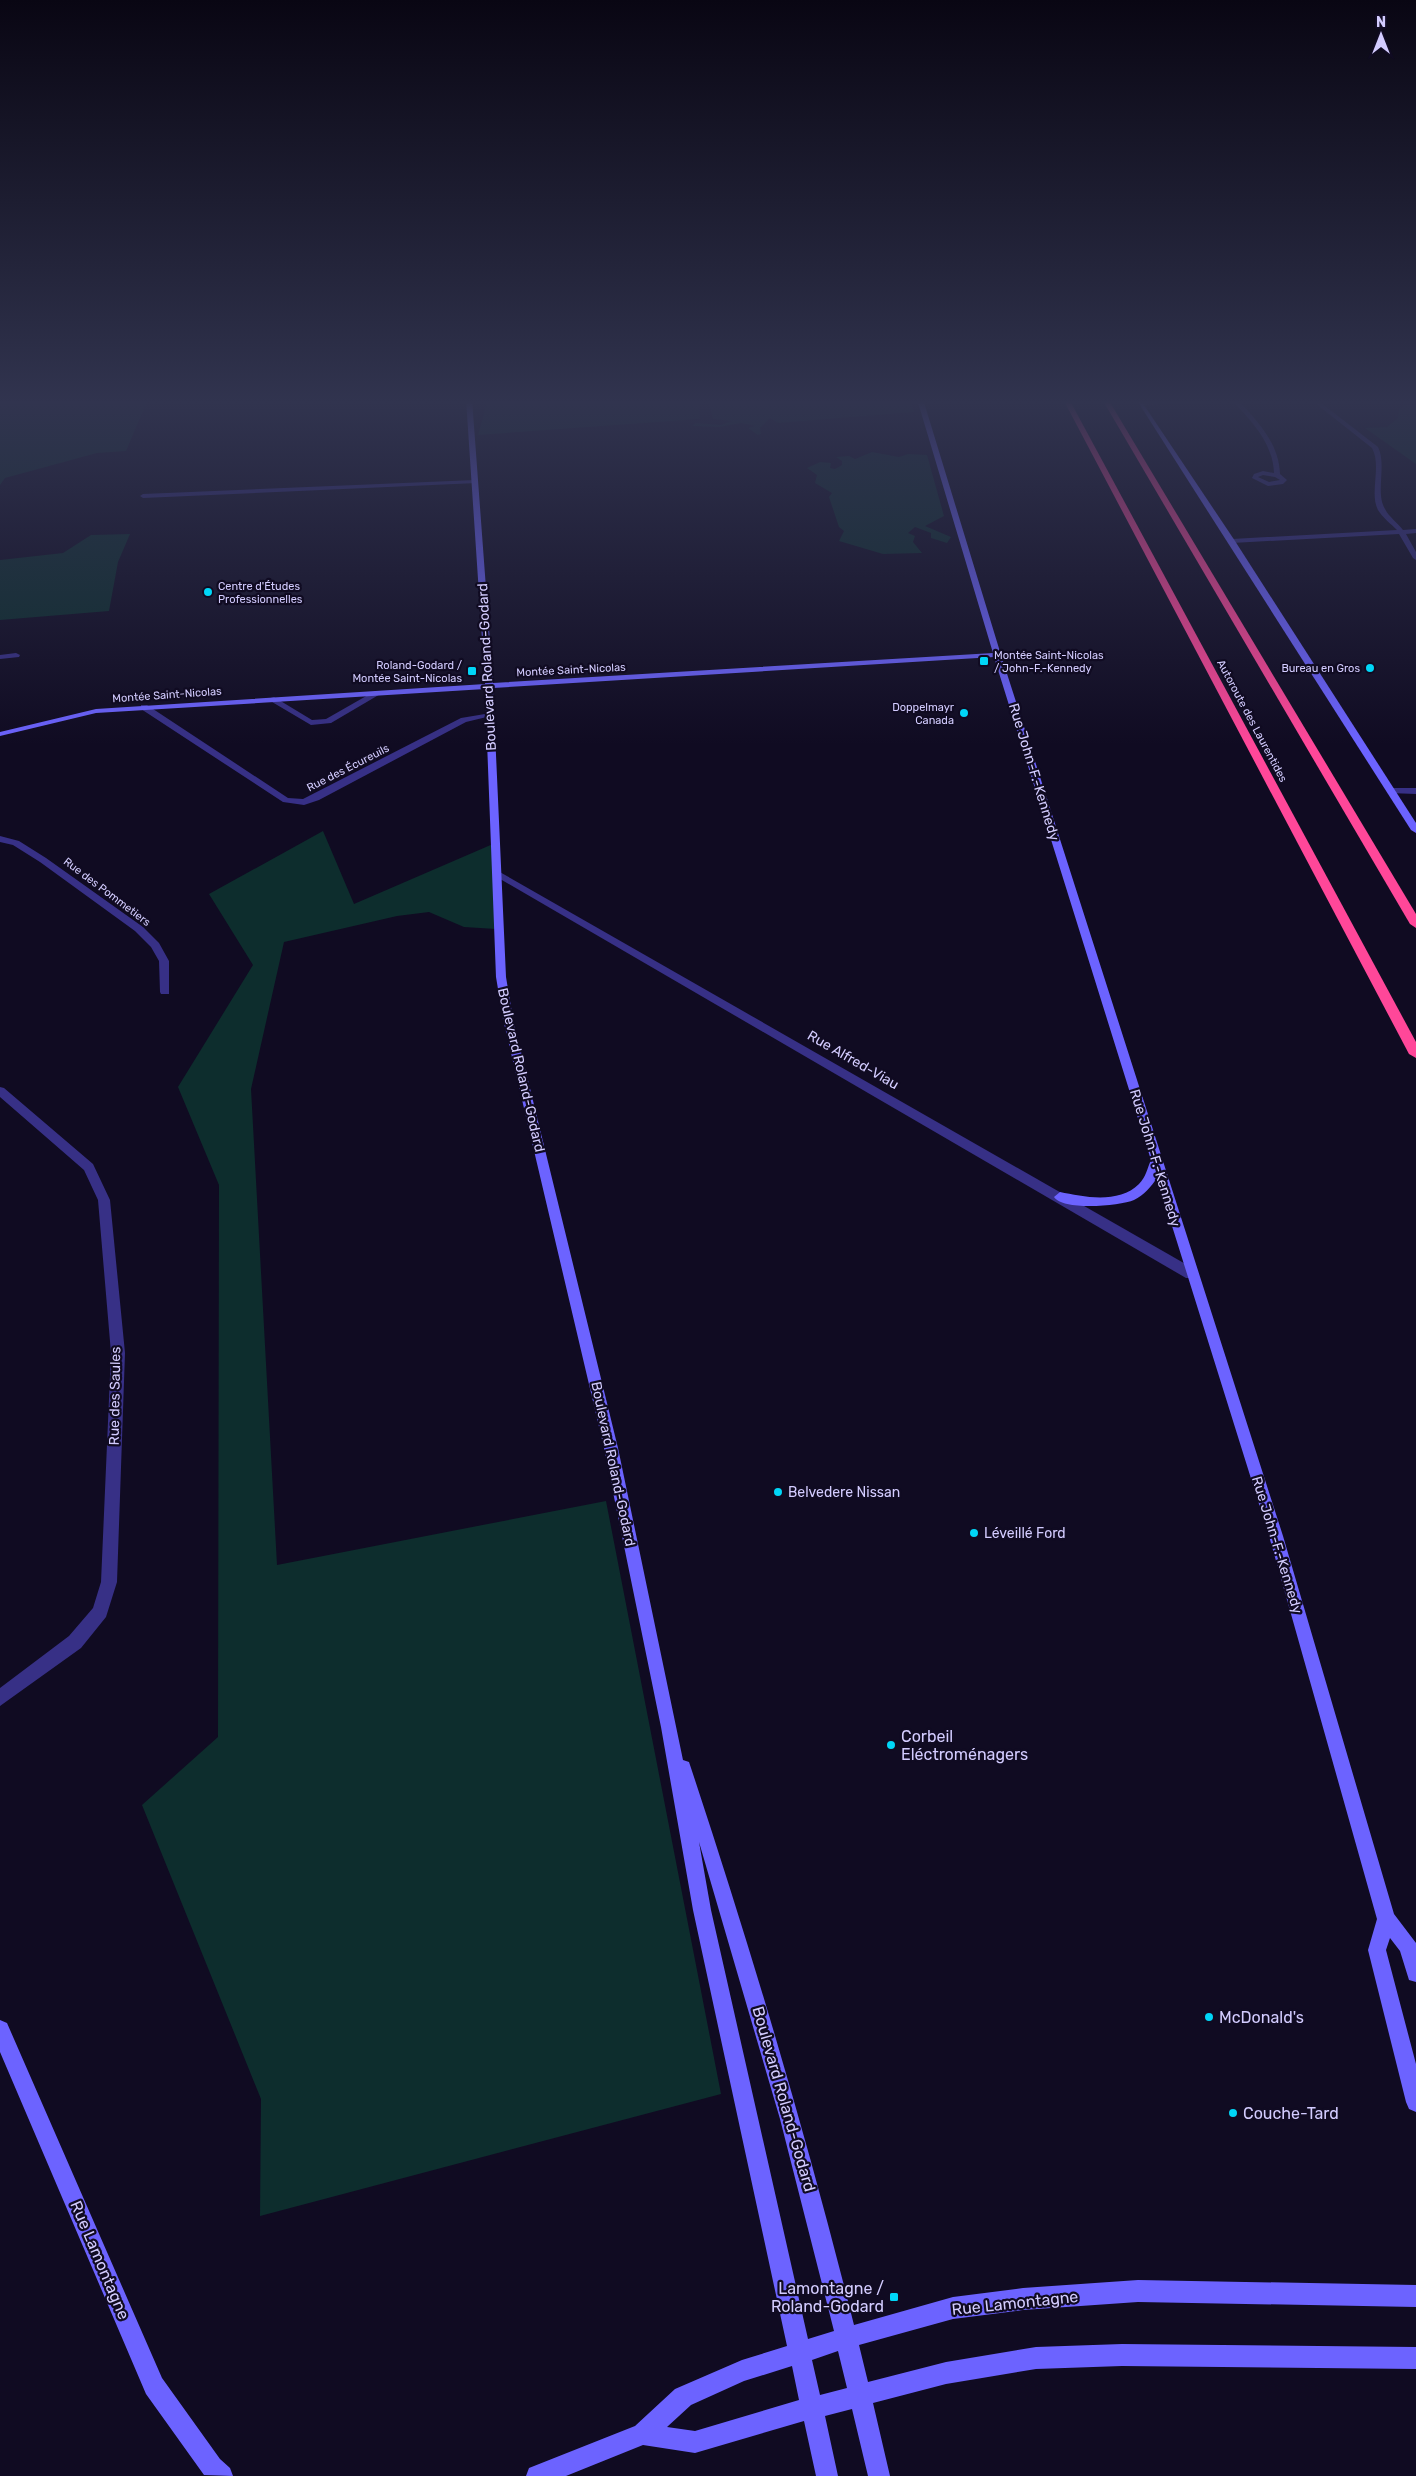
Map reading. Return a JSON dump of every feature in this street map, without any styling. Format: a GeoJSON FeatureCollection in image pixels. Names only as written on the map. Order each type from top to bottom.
{"type":"FeatureCollection","features":[{"type":"Feature","properties":{"kind":"highway","name":"Autoroute des Laurentides"},"geometry":{"type":"LineString","coordinates":[[1127,515],[1416,1054]]}},
{"type":"Feature","properties":{"kind":"highway"},"geometry":{"type":"LineString","coordinates":[[1174,515],[1416,924]]}},
{"type":"Feature","properties":{"kind":"street","name":"Boulevard Roland-Godard"},"geometry":{"type":"LineString","coordinates":[[477,515],[490,714],[501,977],[508,1019],[611,1448],[669,1727],[702,1910],[801,2351],[827,2476]]}},
{"type":"Feature","properties":{"kind":"street","name":"Rue John-F.-Kennedy"},"geometry":{"type":"LineString","coordinates":[[955,515],[1191,1274],[1276,1536],[1386,1919],[1408,1946],[1416,1973]]}},
{"type":"Feature","properties":{"kind":"street"},"geometry":{"type":"LineString","coordinates":[[1214,515],[1416,830]]}},
{"type":"Feature","properties":{"kind":"street"},"geometry":{"type":"LineString","coordinates":[[1387,515],[1401,531],[1416,558]]}},
{"type":"Feature","properties":{"kind":"street"},"geometry":{"type":"LineString","coordinates":[[1232,541],[1416,530]]}},
{"type":"Feature","properties":{"kind":"street","name":"Montée Saint-Nicolas"},"geometry":{"type":"LineString","coordinates":[[0,734],[87,713],[144,707],[997,655]]}},
{"type":"Feature","properties":{"kind":"street"},"geometry":{"type":"LineString","coordinates":[[0,657],[16,656]]}},
{"type":"Feature","properties":{"kind":"street"},"geometry":{"type":"LineString","coordinates":[[271,700],[311,723],[328,721],[378,694]]}},
{"type":"Feature","properties":{"kind":"street","name":"Rue des Écureuils"},"geometry":{"type":"LineString","coordinates":[[144,707],[286,800],[304,802],[316,798],[464,720],[490,714]]}},
{"type":"Feature","properties":{"kind":"street"},"geometry":{"type":"LineString","coordinates":[[1392,791],[1416,791]]}},
{"type":"Feature","properties":{"kind":"street","name":"Rue des Pommetiers"},"geometry":{"type":"LineString","coordinates":[[0,839],[16,842],[139,929],[155,945],[164,961],[165,992]]}},
{"type":"Feature","properties":{"kind":"street","name":"Rue Alfred-Viau"},"geometry":{"type":"LineString","coordinates":[[498,874],[1191,1274]]}},
{"type":"Feature","properties":{"kind":"street","name":"Rue des Saules"},"geometry":{"type":"LineString","coordinates":[[0,1091],[89,1167],[104,1200],[118,1353],[109,1582],[100,1612],[75,1642],[0,1698]]}},
{"type":"Feature","properties":{"kind":"street"},"geometry":{"type":"LineString","coordinates":[[1060,1197],[1082,1202],[1098,1202],[1118,1200],[1134,1195],[1146,1186],[1156,1162]]}},
{"type":"Feature","properties":{"kind":"street","name":"Boulevard Roland-Godard"},"geometry":{"type":"LineString","coordinates":[[669,1727],[728,1901],[805,2173],[879,2476]]}},
{"type":"Feature","properties":{"kind":"street"},"geometry":{"type":"LineString","coordinates":[[1386,1919],[1377,1950],[1416,2102]]}},
{"type":"Feature","properties":{"kind":"street","name":"Rue Lamontagne"},"geometry":{"type":"LineString","coordinates":[[0,2030],[154,2386],[212,2467],[222,2476]]}},
{"type":"Feature","properties":{"kind":"street","name":"Rue Lamontagne"},"geometry":{"type":"LineString","coordinates":[[537,2476],[643,2434],[683,2397],[742,2371],[801,2351],[953,2308],[1023,2299],[1138,2291],[1416,2296]]}},
{"type":"Feature","properties":{"kind":"street"},"geometry":{"type":"LineString","coordinates":[[643,2434],[695,2442],[813,2408],[946,2373],[1036,2358],[1122,2355],[1416,2358]]}},
{"type":"Feature","properties":{"kind":"green space"},"geometry":{"type":"Polygon","coordinates":[[[835,515],[944,515],[925,526],[951,537],[947,543],[931,538],[931,533],[915,527],[908,533],[915,536],[913,542],[922,553],[883,554],[839,541],[844,531],[839,527],[835,515]]]}},
{"type":"Feature","properties":{"kind":"green space"},"geometry":{"type":"Polygon","coordinates":[[[130,534],[118,562],[109,611],[0,620],[0,560],[63,553],[91,535],[130,534]]]}},
{"type":"Feature","properties":{"kind":"green space"},"geometry":{"type":"Polygon","coordinates":[[[323,831],[354,904],[493,844],[496,929],[464,927],[429,912],[397,916],[284,942],[251,1089],[277,1565],[606,1501],[721,2094],[260,2216],[261,2099],[142,1805],[218,1737],[219,1185],[178,1087],[253,965],[209,894],[323,831]]]}},
{"type":"Feature","properties":{"kind":"place","name":"Centre d'Études Professionnelles"},"geometry":{"type":"Point","coordinates":[208,592]}},
{"type":"Feature","properties":{"kind":"place","name":"Montée Saint-Nicolas / John-F.-Kennedy"},"geometry":{"type":"Point","coordinates":[984,661]}},
{"type":"Feature","properties":{"kind":"place","name":"Bureau en Gros"},"geometry":{"type":"Point","coordinates":[1370,668]}},
{"type":"Feature","properties":{"kind":"place","name":"Roland-Godard / Montée Saint-Nicolas"},"geometry":{"type":"Point","coordinates":[472,671]}},
{"type":"Feature","properties":{"kind":"place","name":"Doppelmayr Canada"},"geometry":{"type":"Point","coordinates":[964,713]}},
{"type":"Feature","properties":{"kind":"place","name":"Belvedere Nissan"},"geometry":{"type":"Point","coordinates":[778,1492]}},
{"type":"Feature","properties":{"kind":"place","name":"Léveillé Ford"},"geometry":{"type":"Point","coordinates":[974,1533]}},
{"type":"Feature","properties":{"kind":"place","name":"Corbeil Eléctroménagers"},"geometry":{"type":"Point","coordinates":[891,1745]}},
{"type":"Feature","properties":{"kind":"place","name":"McDonald's"},"geometry":{"type":"Point","coordinates":[1209,2017]}},
{"type":"Feature","properties":{"kind":"place","name":"Couche-Tard"},"geometry":{"type":"Point","coordinates":[1233,2113]}},
{"type":"Feature","properties":{"kind":"place","name":"Lamontagne / Roland-Godard"},"geometry":{"type":"Point","coordinates":[894,2297]}}]}
